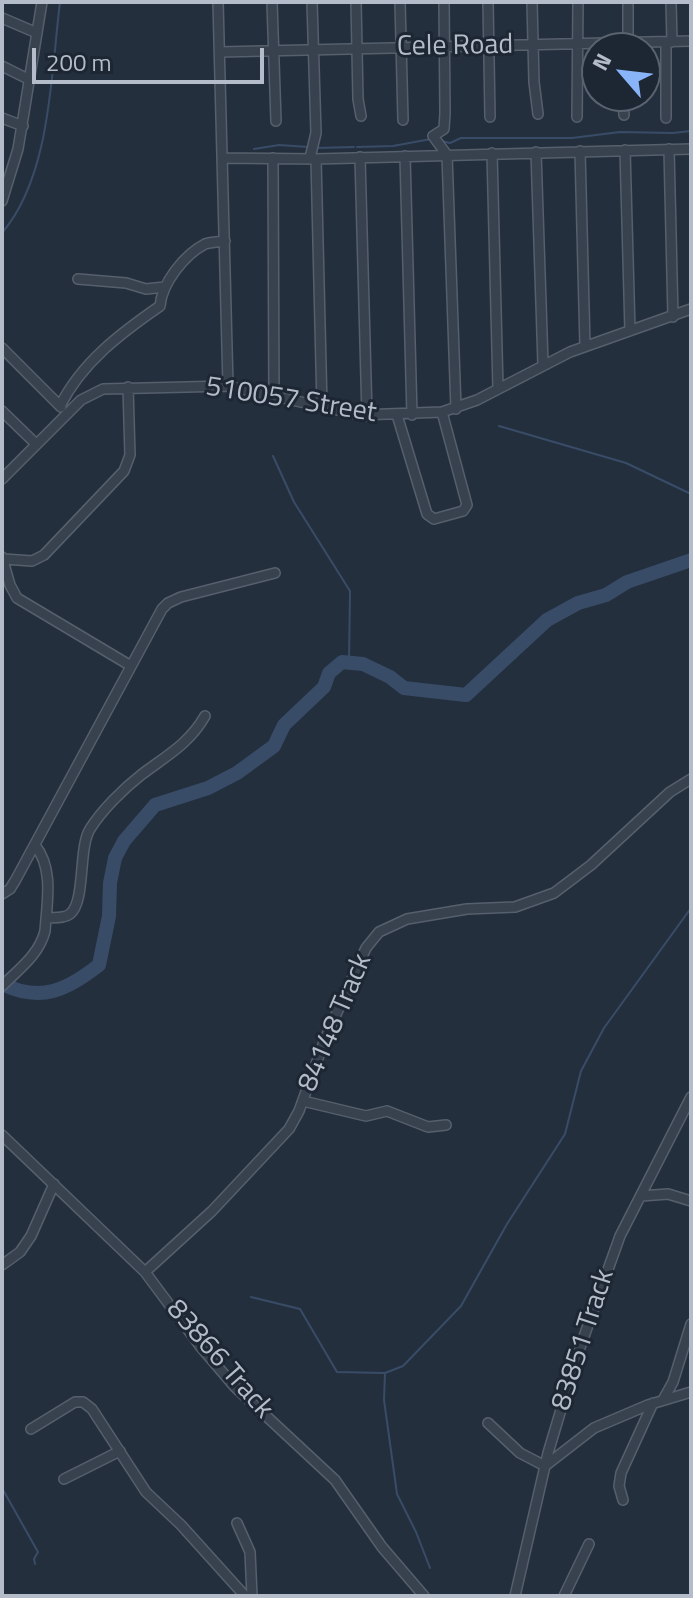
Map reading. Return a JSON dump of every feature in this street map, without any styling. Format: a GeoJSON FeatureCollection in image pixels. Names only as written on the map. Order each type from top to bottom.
{"type":"FeatureCollection","features":[{"type":"Feature","properties":{"kind":"street"},"geometry":{"type":"LineString","coordinates":[[2,201],[7,170],[23,126],[42,2]]}},
{"type":"Feature","properties":{"kind":"street"},"geometry":{"type":"LineString","coordinates":[[218,2],[228,386]]}},
{"type":"Feature","properties":{"kind":"street"},"geometry":{"type":"LineString","coordinates":[[272,2],[276,121]]}},
{"type":"Feature","properties":{"kind":"street"},"geometry":{"type":"LineString","coordinates":[[312,2],[316,133],[313,158],[322,407]]}},
{"type":"Feature","properties":{"kind":"street"},"geometry":{"type":"LineString","coordinates":[[356,2],[361,116]]}},
{"type":"Feature","properties":{"kind":"street"},"geometry":{"type":"LineString","coordinates":[[400,2],[403,120]]}},
{"type":"Feature","properties":{"kind":"street"},"geometry":{"type":"LineString","coordinates":[[444,2],[444,129],[433,136],[447,155],[456,409]]}},
{"type":"Feature","properties":{"kind":"street"},"geometry":{"type":"LineString","coordinates":[[488,2],[490,117]]}},
{"type":"Feature","properties":{"kind":"street"},"geometry":{"type":"LineString","coordinates":[[532,2],[538,114]]}},
{"type":"Feature","properties":{"kind":"street"},"geometry":{"type":"LineString","coordinates":[[577,117],[578,2]]}},
{"type":"Feature","properties":{"kind":"street"},"geometry":{"type":"LineString","coordinates":[[625,32],[628,2]]}},
{"type":"Feature","properties":{"kind":"street"},"geometry":{"type":"LineString","coordinates":[[666,118],[671,2]]}},
{"type":"Feature","properties":{"kind":"street"},"geometry":{"type":"LineString","coordinates":[[2,18],[37,33]]}},
{"type":"Feature","properties":{"kind":"street","name":"Cele Road"},"geometry":{"type":"LineString","coordinates":[[661,42],[691,41]]}},
{"type":"Feature","properties":{"kind":"street","name":"Cele Road"},"geometry":{"type":"LineString","coordinates":[[220,52],[581,44]]}},
{"type":"Feature","properties":{"kind":"street"},"geometry":{"type":"LineString","coordinates":[[2,66],[30,80]]}},
{"type":"Feature","properties":{"kind":"street"},"geometry":{"type":"LineString","coordinates":[[2,118],[23,126]]}},
{"type":"Feature","properties":{"kind":"street"},"geometry":{"type":"LineString","coordinates":[[669,149],[673,317]]}},
{"type":"Feature","properties":{"kind":"street"},"geometry":{"type":"LineString","coordinates":[[223,158],[691,149]]}},
{"type":"Feature","properties":{"kind":"street"},"geometry":{"type":"LineString","coordinates":[[625,150],[630,331]]}},
{"type":"Feature","properties":{"kind":"street"},"geometry":{"type":"LineString","coordinates":[[580,151],[585,346]]}},
{"type":"Feature","properties":{"kind":"street"},"geometry":{"type":"LineString","coordinates":[[536,152],[543,364]]}},
{"type":"Feature","properties":{"kind":"street"},"geometry":{"type":"LineString","coordinates":[[492,153],[498,389]]}},
{"type":"Feature","properties":{"kind":"street"},"geometry":{"type":"LineString","coordinates":[[405,156],[412,415]]}},
{"type":"Feature","properties":{"kind":"street"},"geometry":{"type":"LineString","coordinates":[[360,157],[367,416]]}},
{"type":"Feature","properties":{"kind":"street"},"geometry":{"type":"LineString","coordinates":[[273,158],[274,396]]}},
{"type":"Feature","properties":{"kind":"street"},"geometry":{"type":"LineString","coordinates":[[2,348],[63,409],[82,369],[134,323],[160,306],[165,287],[199,249],[207,243],[225,241]]}},
{"type":"Feature","properties":{"kind":"street"},"geometry":{"type":"LineString","coordinates":[[78,279],[126,283],[146,289],[165,287]]}},
{"type":"Feature","properties":{"kind":"street","name":"510057 Street"},"geometry":{"type":"LineString","coordinates":[[2,478],[36,444],[63,409],[95,391],[128,387],[228,386],[367,416],[442,412],[456,409],[585,346],[691,309]]}},
{"type":"Feature","properties":{"kind":"street"},"geometry":{"type":"LineString","coordinates":[[128,387],[130,455],[124,471],[44,555],[32,561],[3,558],[17,598],[131,666]]}},
{"type":"Feature","properties":{"kind":"street"},"geometry":{"type":"LineString","coordinates":[[2,411],[36,444]]}},
{"type":"Feature","properties":{"kind":"street"},"geometry":{"type":"LineString","coordinates":[[397,415],[427,514],[434,519],[463,511],[467,505],[442,412]]}},
{"type":"Feature","properties":{"kind":"street"},"geometry":{"type":"LineString","coordinates":[[2,894],[10,889],[168,603],[275,573]]}},
{"type":"Feature","properties":{"kind":"street"},"geometry":{"type":"LineString","coordinates":[[46,918],[67,916],[73,910],[83,871],[84,843],[94,824],[132,782],[182,746],[205,716]]}},
{"type":"Feature","properties":{"kind":"street","name":"84148 Track"},"geometry":{"type":"LineString","coordinates":[[145,1272],[212,1211],[289,1129],[366,948],[379,932],[407,919],[467,909],[515,907],[554,893],[591,865],[670,792],[691,779]]}},
{"type":"Feature","properties":{"kind":"street"},"geometry":{"type":"LineString","coordinates":[[3,985],[39,948],[45,931],[47,868],[35,845]]}},
{"type":"Feature","properties":{"kind":"street"},"geometry":{"type":"LineString","coordinates":[[303,1101],[360,1116],[387,1111],[428,1127],[446,1125]]}},
{"type":"Feature","properties":{"kind":"street","name":"83851 Track"},"geometry":{"type":"LineString","coordinates":[[515,1596],[545,1466],[577,1356],[620,1236],[689,1104]]}},
{"type":"Feature","properties":{"kind":"street","name":"83866 Track"},"geometry":{"type":"LineString","coordinates":[[2,1135],[145,1272],[235,1387],[335,1480],[382,1547],[424,1596]]}},
{"type":"Feature","properties":{"kind":"street"},"geometry":{"type":"LineString","coordinates":[[2,1265],[20,1252],[31,1236],[54,1184]]}},
{"type":"Feature","properties":{"kind":"street"},"geometry":{"type":"LineString","coordinates":[[641,1196],[662,1193],[691,1201]]}},
{"type":"Feature","properties":{"kind":"street"},"geometry":{"type":"LineString","coordinates":[[623,1500],[619,1486],[621,1473],[658,1401],[673,1382],[687,1347],[691,1324]]}},
{"type":"Feature","properties":{"kind":"street"},"geometry":{"type":"LineString","coordinates":[[488,1423],[520,1453],[545,1466],[594,1428],[658,1401],[691,1392]]}},
{"type":"Feature","properties":{"kind":"street"},"geometry":{"type":"LineString","coordinates":[[31,1429],[79,1401],[92,1409],[146,1492],[181,1525],[245,1596]]}},
{"type":"Feature","properties":{"kind":"street"},"geometry":{"type":"LineString","coordinates":[[64,1479],[120,1451]]}},
{"type":"Feature","properties":{"kind":"street"},"geometry":{"type":"LineString","coordinates":[[237,1523],[250,1552],[252,1596]]}},
{"type":"Feature","properties":{"kind":"street"},"geometry":{"type":"LineString","coordinates":[[564,1596],[589,1544]]}},
{"type":"Feature","properties":{"kind":"waterway"},"geometry":{"type":"LineString","coordinates":[[2,233],[18,210],[40,154],[51,91],[60,2]]}},
{"type":"Feature","properties":{"kind":"waterway"},"geometry":{"type":"LineString","coordinates":[[441,141],[691,131]]}},
{"type":"Feature","properties":{"kind":"waterway"},"geometry":{"type":"LineString","coordinates":[[357,147],[393,146],[431,139]]}},
{"type":"Feature","properties":{"kind":"waterway"},"geometry":{"type":"LineString","coordinates":[[254,149],[279,145],[308,147]]}},
{"type":"Feature","properties":{"kind":"waterway"},"geometry":{"type":"LineString","coordinates":[[315,148],[354,147]]}},
{"type":"Feature","properties":{"kind":"waterway"},"geometry":{"type":"LineString","coordinates":[[499,426],[626,463],[691,494]]}},
{"type":"Feature","properties":{"kind":"waterway"},"geometry":{"type":"LineString","coordinates":[[273,456],[294,502],[350,591],[349,663]]}},
{"type":"Feature","properties":{"kind":"waterway"},"geometry":{"type":"LineString","coordinates":[[2,984],[29,993],[53,991],[76,981],[99,965],[109,916],[110,883],[115,858],[124,841],[155,805],[208,788],[237,773],[274,746],[284,725],[324,687],[329,673],[342,662],[363,664],[390,677],[404,688],[466,695],[547,620],[578,603],[606,595],[627,582],[691,560]]}},
{"type":"Feature","properties":{"kind":"waterway"},"geometry":{"type":"LineString","coordinates":[[251,1297],[300,1309],[337,1372],[385,1373],[403,1366],[461,1306],[507,1224],[565,1134],[581,1071],[604,1028],[691,908]]}},
{"type":"Feature","properties":{"kind":"waterway"},"geometry":{"type":"LineString","coordinates":[[385,1373],[384,1400],[397,1494],[430,1568]]}},
{"type":"Feature","properties":{"kind":"waterway"},"geometry":{"type":"LineString","coordinates":[[2,1488],[38,1552],[35,1564]]}}]}
